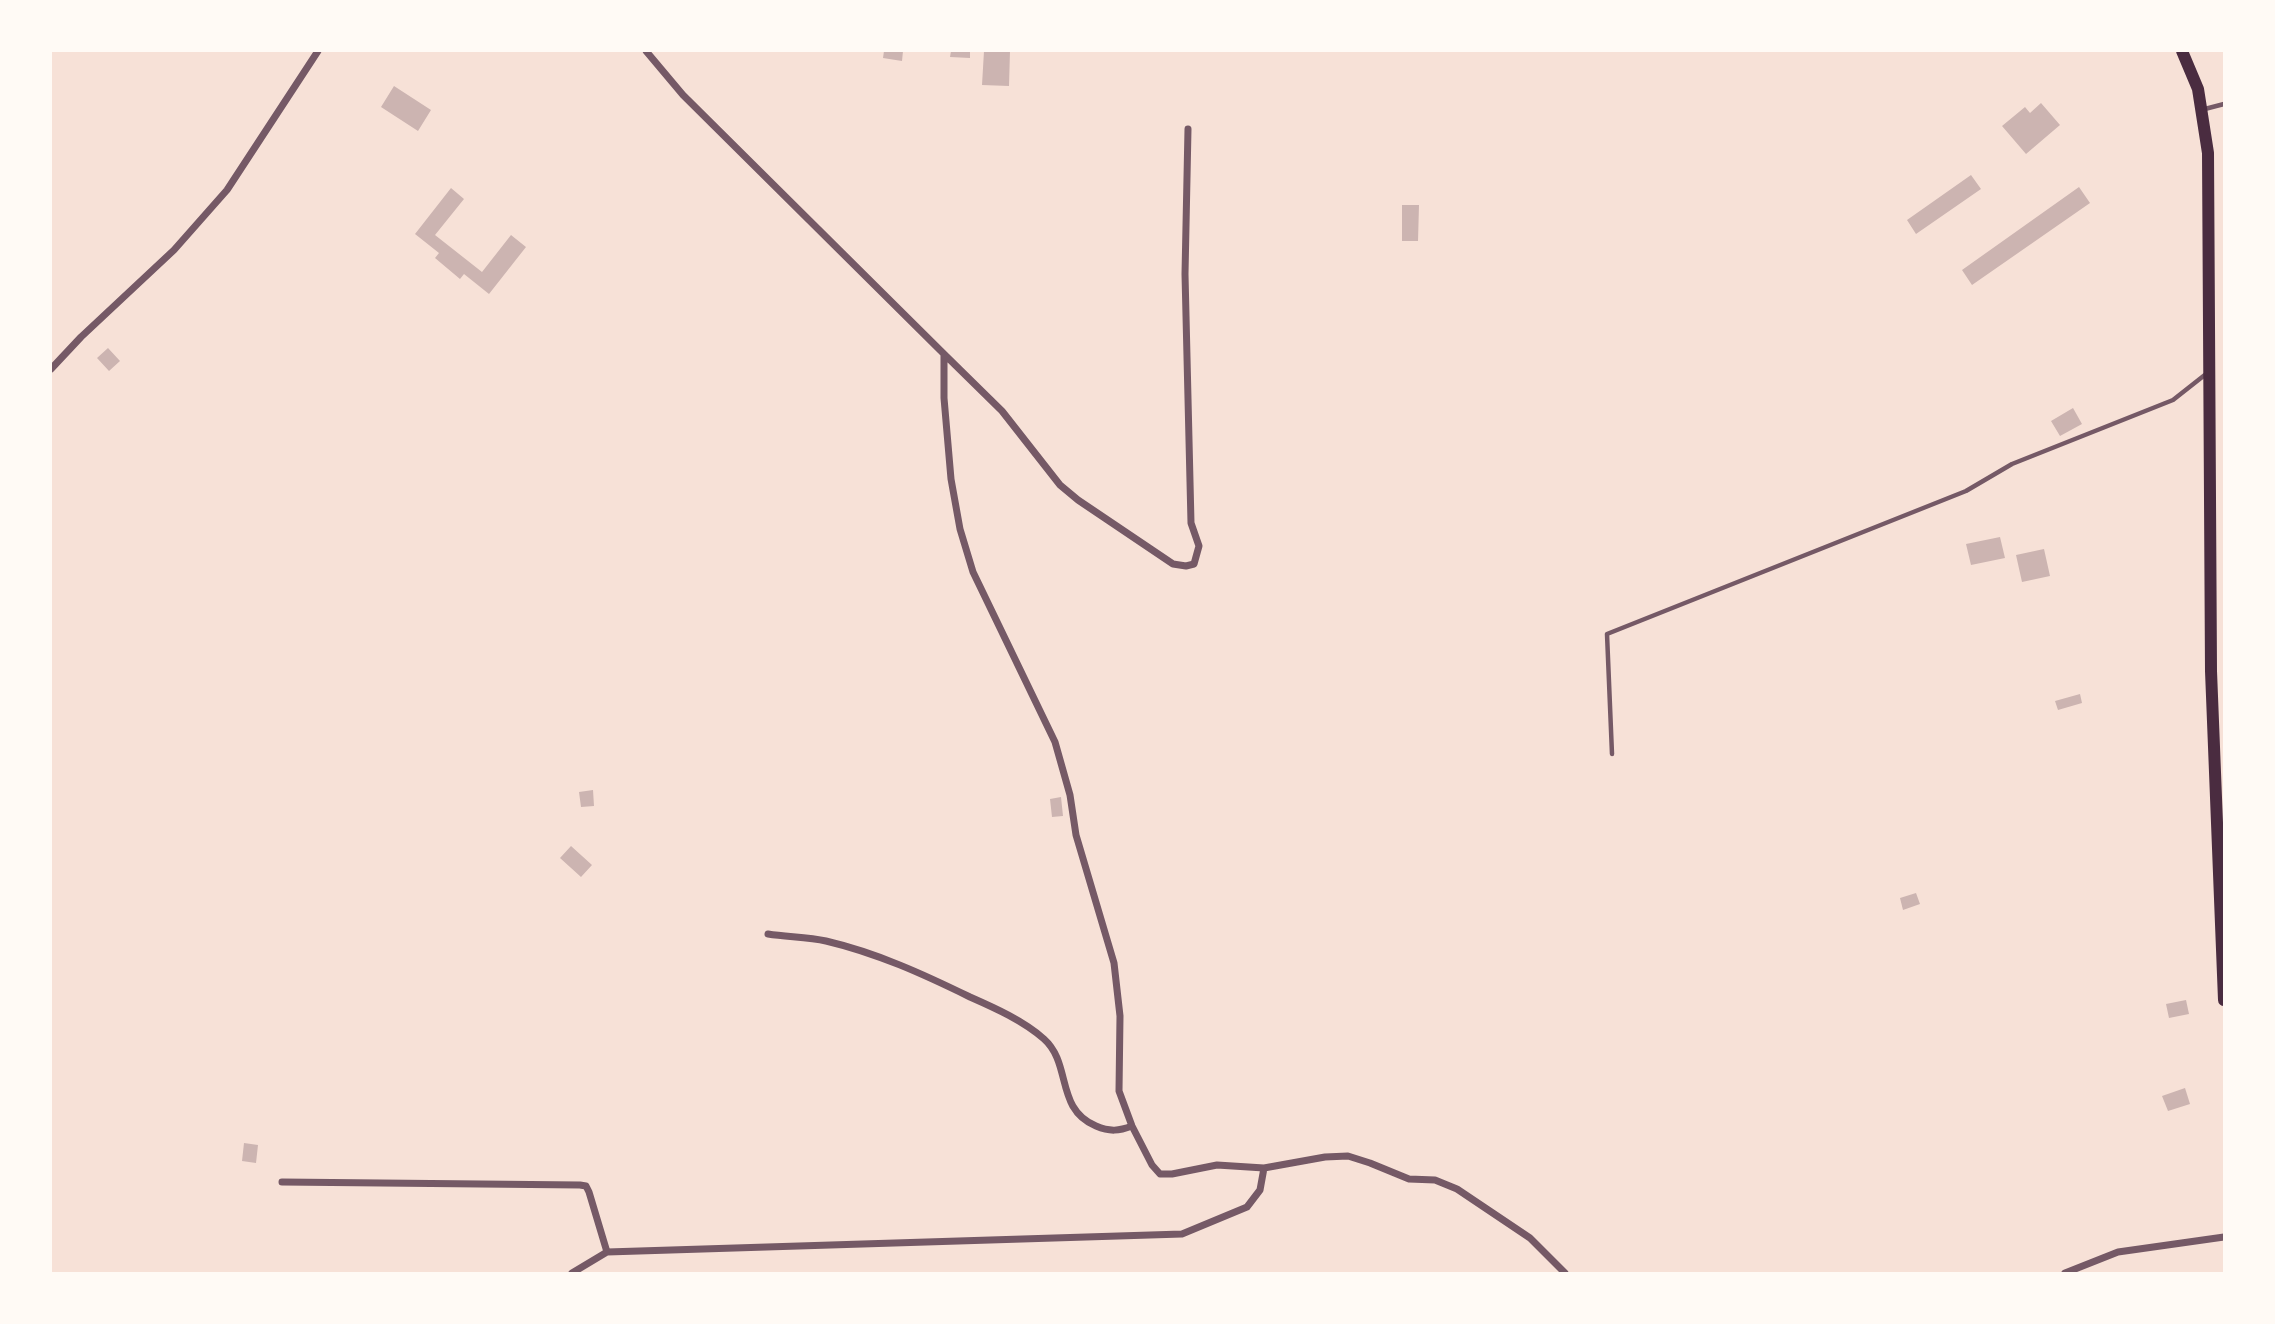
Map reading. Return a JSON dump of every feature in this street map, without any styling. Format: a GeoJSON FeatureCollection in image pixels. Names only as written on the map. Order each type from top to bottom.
{"type":"FeatureCollection","features":[{"type":"Feature","properties":{"kind":"main road"},"geometry":{"type":"LineString","coordinates":[[2182,51],[2198,89],[2208,153],[2211,671],[2224,1000]]}},
{"type":"Feature","properties":{"kind":"street"},"geometry":{"type":"LineString","coordinates":[[51,369],[80,337],[174,250],[227,190],[317,51]]}},
{"type":"Feature","properties":{"kind":"street"},"geometry":{"type":"LineString","coordinates":[[646,51],[683,95],[1002,411],[1060,485],[1173,564],[1186,566],[1194,564],[1199,546],[1191,523],[1185,274],[1188,128]]}},
{"type":"Feature","properties":{"kind":"street"},"geometry":{"type":"LineString","coordinates":[[944,354],[944,398],[951,479],[960,529],[973,572],[1055,742],[1070,795],[1076,835],[1114,963],[1120,1016],[1119,1091],[1132,1126],[1152,1165],[1160,1174],[1171,1174],[1217,1165],[1264,1168],[1325,1157],[1348,1156],[1409,1179],[1435,1180],[1457,1189],[1531,1238],[1565,1273]]}},
{"type":"Feature","properties":{"kind":"street"},"geometry":{"type":"LineString","coordinates":[[768,934],[824,941],[874,954],[994,1008],[1044,1039],[1055,1052],[1071,1105],[1084,1121],[1108,1131],[1132,1126]]}},
{"type":"Feature","properties":{"kind":"street"},"geometry":{"type":"LineString","coordinates":[[572,1273],[607,1252],[1182,1234],[1247,1207],[1261,1190],[1264,1168]]}},
{"type":"Feature","properties":{"kind":"street"},"geometry":{"type":"LineString","coordinates":[[282,1182],[586,1186],[607,1252]]}},
{"type":"Feature","properties":{"kind":"street"},"geometry":{"type":"LineString","coordinates":[[2065,1273],[2118,1252],[2224,1237]]}},
{"type":"Feature","properties":{"kind":"lane"},"geometry":{"type":"LineString","coordinates":[[2201,110],[2224,104]]}},
{"type":"Feature","properties":{"kind":"lane"},"geometry":{"type":"LineString","coordinates":[[1612,754],[1607,634],[1966,491],[2012,464],[2174,400],[2209,372]]}},
{"type":"Feature","properties":{"kind":"building"},"geometry":{"type":"Polygon","coordinates":[[[884,51],[903,51],[902,61],[883,58],[884,51]]]}},
{"type":"Feature","properties":{"kind":"building"},"geometry":{"type":"Polygon","coordinates":[[[951,51],[970,51],[970,58],[950,57],[951,51]]]}},
{"type":"Feature","properties":{"kind":"building"},"geometry":{"type":"Polygon","coordinates":[[[984,51],[1010,51],[1009,86],[982,85],[984,51]]]}},
{"type":"Feature","properties":{"kind":"building"},"geometry":{"type":"Polygon","coordinates":[[[394,86],[431,110],[418,131],[381,107],[394,86]]]}},
{"type":"Feature","properties":{"kind":"building"},"geometry":{"type":"Polygon","coordinates":[[[2041,103],[2060,125],[2026,154],[2002,126],[2025,107],[2030,113],[2041,103]]]}},
{"type":"Feature","properties":{"kind":"building"},"geometry":{"type":"Polygon","coordinates":[[[1971,175],[1981,189],[1916,234],[1907,220],[1971,175]]]}},
{"type":"Feature","properties":{"kind":"building"},"geometry":{"type":"Polygon","coordinates":[[[2079,187],[2090,203],[1972,285],[1962,270],[2079,187]]]}},
{"type":"Feature","properties":{"kind":"building"},"geometry":{"type":"Polygon","coordinates":[[[451,188],[464,199],[435,235],[482,272],[511,235],[526,247],[489,294],[464,274],[460,279],[435,258],[439,253],[415,234],[451,188]]]}},
{"type":"Feature","properties":{"kind":"building"},"geometry":{"type":"Polygon","coordinates":[[[1402,205],[1419,205],[1418,241],[1402,241],[1402,205]]]}},
{"type":"Feature","properties":{"kind":"building"},"geometry":{"type":"Polygon","coordinates":[[[108,348],[120,361],[109,371],[97,358],[108,348]]]}},
{"type":"Feature","properties":{"kind":"building"},"geometry":{"type":"Polygon","coordinates":[[[2073,408],[2082,424],[2060,436],[2051,421],[2073,408]]]}},
{"type":"Feature","properties":{"kind":"building"},"geometry":{"type":"Polygon","coordinates":[[[2000,537],[2005,558],[1971,565],[1966,544],[2000,537]]]}},
{"type":"Feature","properties":{"kind":"building"},"geometry":{"type":"Polygon","coordinates":[[[2044,549],[2050,576],[2022,582],[2016,555],[2044,549]]]}},
{"type":"Feature","properties":{"kind":"building"},"geometry":{"type":"Polygon","coordinates":[[[2080,694],[2082,703],[2058,710],[2055,701],[2080,694]]]}},
{"type":"Feature","properties":{"kind":"building"},"geometry":{"type":"Polygon","coordinates":[[[593,790],[594,806],[581,807],[579,792],[593,790]]]}},
{"type":"Feature","properties":{"kind":"building"},"geometry":{"type":"Polygon","coordinates":[[[1061,797],[1063,816],[1052,817],[1050,799],[1061,797]]]}},
{"type":"Feature","properties":{"kind":"building"},"geometry":{"type":"Polygon","coordinates":[[[571,846],[592,865],[581,877],[560,858],[571,846]]]}},
{"type":"Feature","properties":{"kind":"building"},"geometry":{"type":"Polygon","coordinates":[[[1916,893],[1920,904],[1903,910],[1900,898],[1916,893]]]}},
{"type":"Feature","properties":{"kind":"building"},"geometry":{"type":"Polygon","coordinates":[[[2186,1000],[2189,1014],[2169,1018],[2166,1004],[2186,1000]]]}},
{"type":"Feature","properties":{"kind":"building"},"geometry":{"type":"Polygon","coordinates":[[[2185,1088],[2190,1104],[2168,1111],[2162,1096],[2185,1088]]]}},
{"type":"Feature","properties":{"kind":"building"},"geometry":{"type":"Polygon","coordinates":[[[244,1143],[258,1145],[256,1163],[242,1161],[244,1143]]]}}]}
